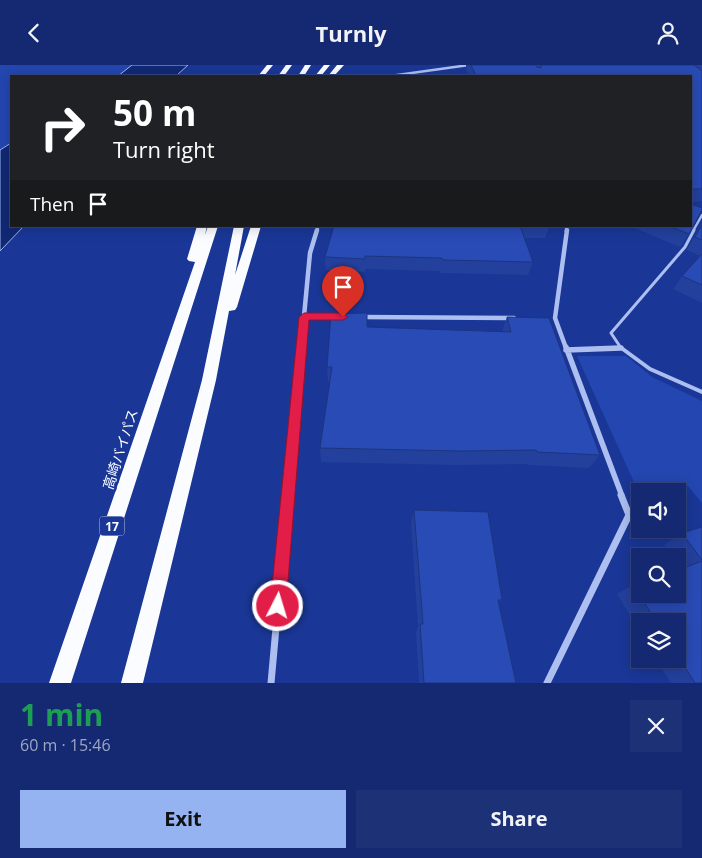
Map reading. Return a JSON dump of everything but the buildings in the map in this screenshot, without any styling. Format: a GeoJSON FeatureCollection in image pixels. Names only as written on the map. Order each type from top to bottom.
{"type":"FeatureCollection","features":[{"type":"Feature","properties":{"kind":"highway"},"geometry":{"type":"LineString","coordinates":[[262,75],[270,65]]}},
{"type":"Feature","properties":{"kind":"highway"},"geometry":{"type":"LineString","coordinates":[[319,75],[327,65]]}},
{"type":"Feature","properties":{"kind":"highway"},"geometry":{"type":"LineString","coordinates":[[332,75],[342,65]]}},
{"type":"Feature","properties":{"kind":"highway"},"geometry":{"type":"LineString","coordinates":[[164,369],[202,227]]}},
{"type":"Feature","properties":{"kind":"highway","name":"高崎バイパス"},"geometry":{"type":"LineString","coordinates":[[60,683],[213,227]]}},
{"type":"Feature","properties":{"kind":"highway"},"geometry":{"type":"LineString","coordinates":[[209,380],[238,227]]}},
{"type":"Feature","properties":{"kind":"highway"},"geometry":{"type":"LineString","coordinates":[[132,683],[209,380],[256,227]]}},
{"type":"Feature","properties":{"kind":"street"},"geometry":{"type":"LineString","coordinates":[[397,75],[469,65]]}},
{"type":"Feature","properties":{"kind":"street"},"geometry":{"type":"LineString","coordinates":[[271,683],[310,253],[318,227]]}},
{"type":"Feature","properties":{"kind":"street"},"geometry":{"type":"LineString","coordinates":[[547,683],[629,515],[554,318],[567,227]]}},
{"type":"Feature","properties":{"kind":"street"},"geometry":{"type":"LineString","coordinates":[[304,317],[343,317]]}},
{"type":"Feature","properties":{"kind":"street"},"geometry":{"type":"LineString","coordinates":[[353,317],[516,318]]}},
{"type":"Feature","properties":{"kind":"street"},"geometry":{"type":"LineString","coordinates":[[545,318],[554,318]]}},
{"type":"Feature","properties":{"kind":"street"},"geometry":{"type":"LineString","coordinates":[[566,350],[621,348]]}},
{"type":"Feature","properties":{"kind":"lane"},"geometry":{"type":"LineString","coordinates":[[702,215],[686,247],[611,333],[621,348],[667,377],[702,392]]}},
{"type":"Feature","properties":{"kind":"shaded area"},"geometry":{"type":"Polygon","coordinates":[[[0,65],[132,65],[119,75],[10,75],[10,144],[0,150],[0,65]]]}},
{"type":"Feature","properties":{"kind":"shaded area"},"geometry":{"type":"Polygon","coordinates":[[[132,65],[188,65],[177,75],[119,75],[132,65]]]}},
{"type":"Feature","properties":{"kind":"shaded area"},"geometry":{"type":"Polygon","coordinates":[[[10,144],[10,227],[23,227],[0,251],[0,150],[10,144]]]}},
{"type":"Feature","properties":{"kind":"shaded area"},"geometry":{"type":"Polygon","coordinates":[[[577,356],[626,356],[652,377],[702,401],[702,503],[686,483],[634,483],[577,356]]]}},
{"type":"Feature","properties":{"kind":"route"},"geometry":{"type":"LineString","coordinates":[[278,606],[304,317],[343,317]]}}]}
